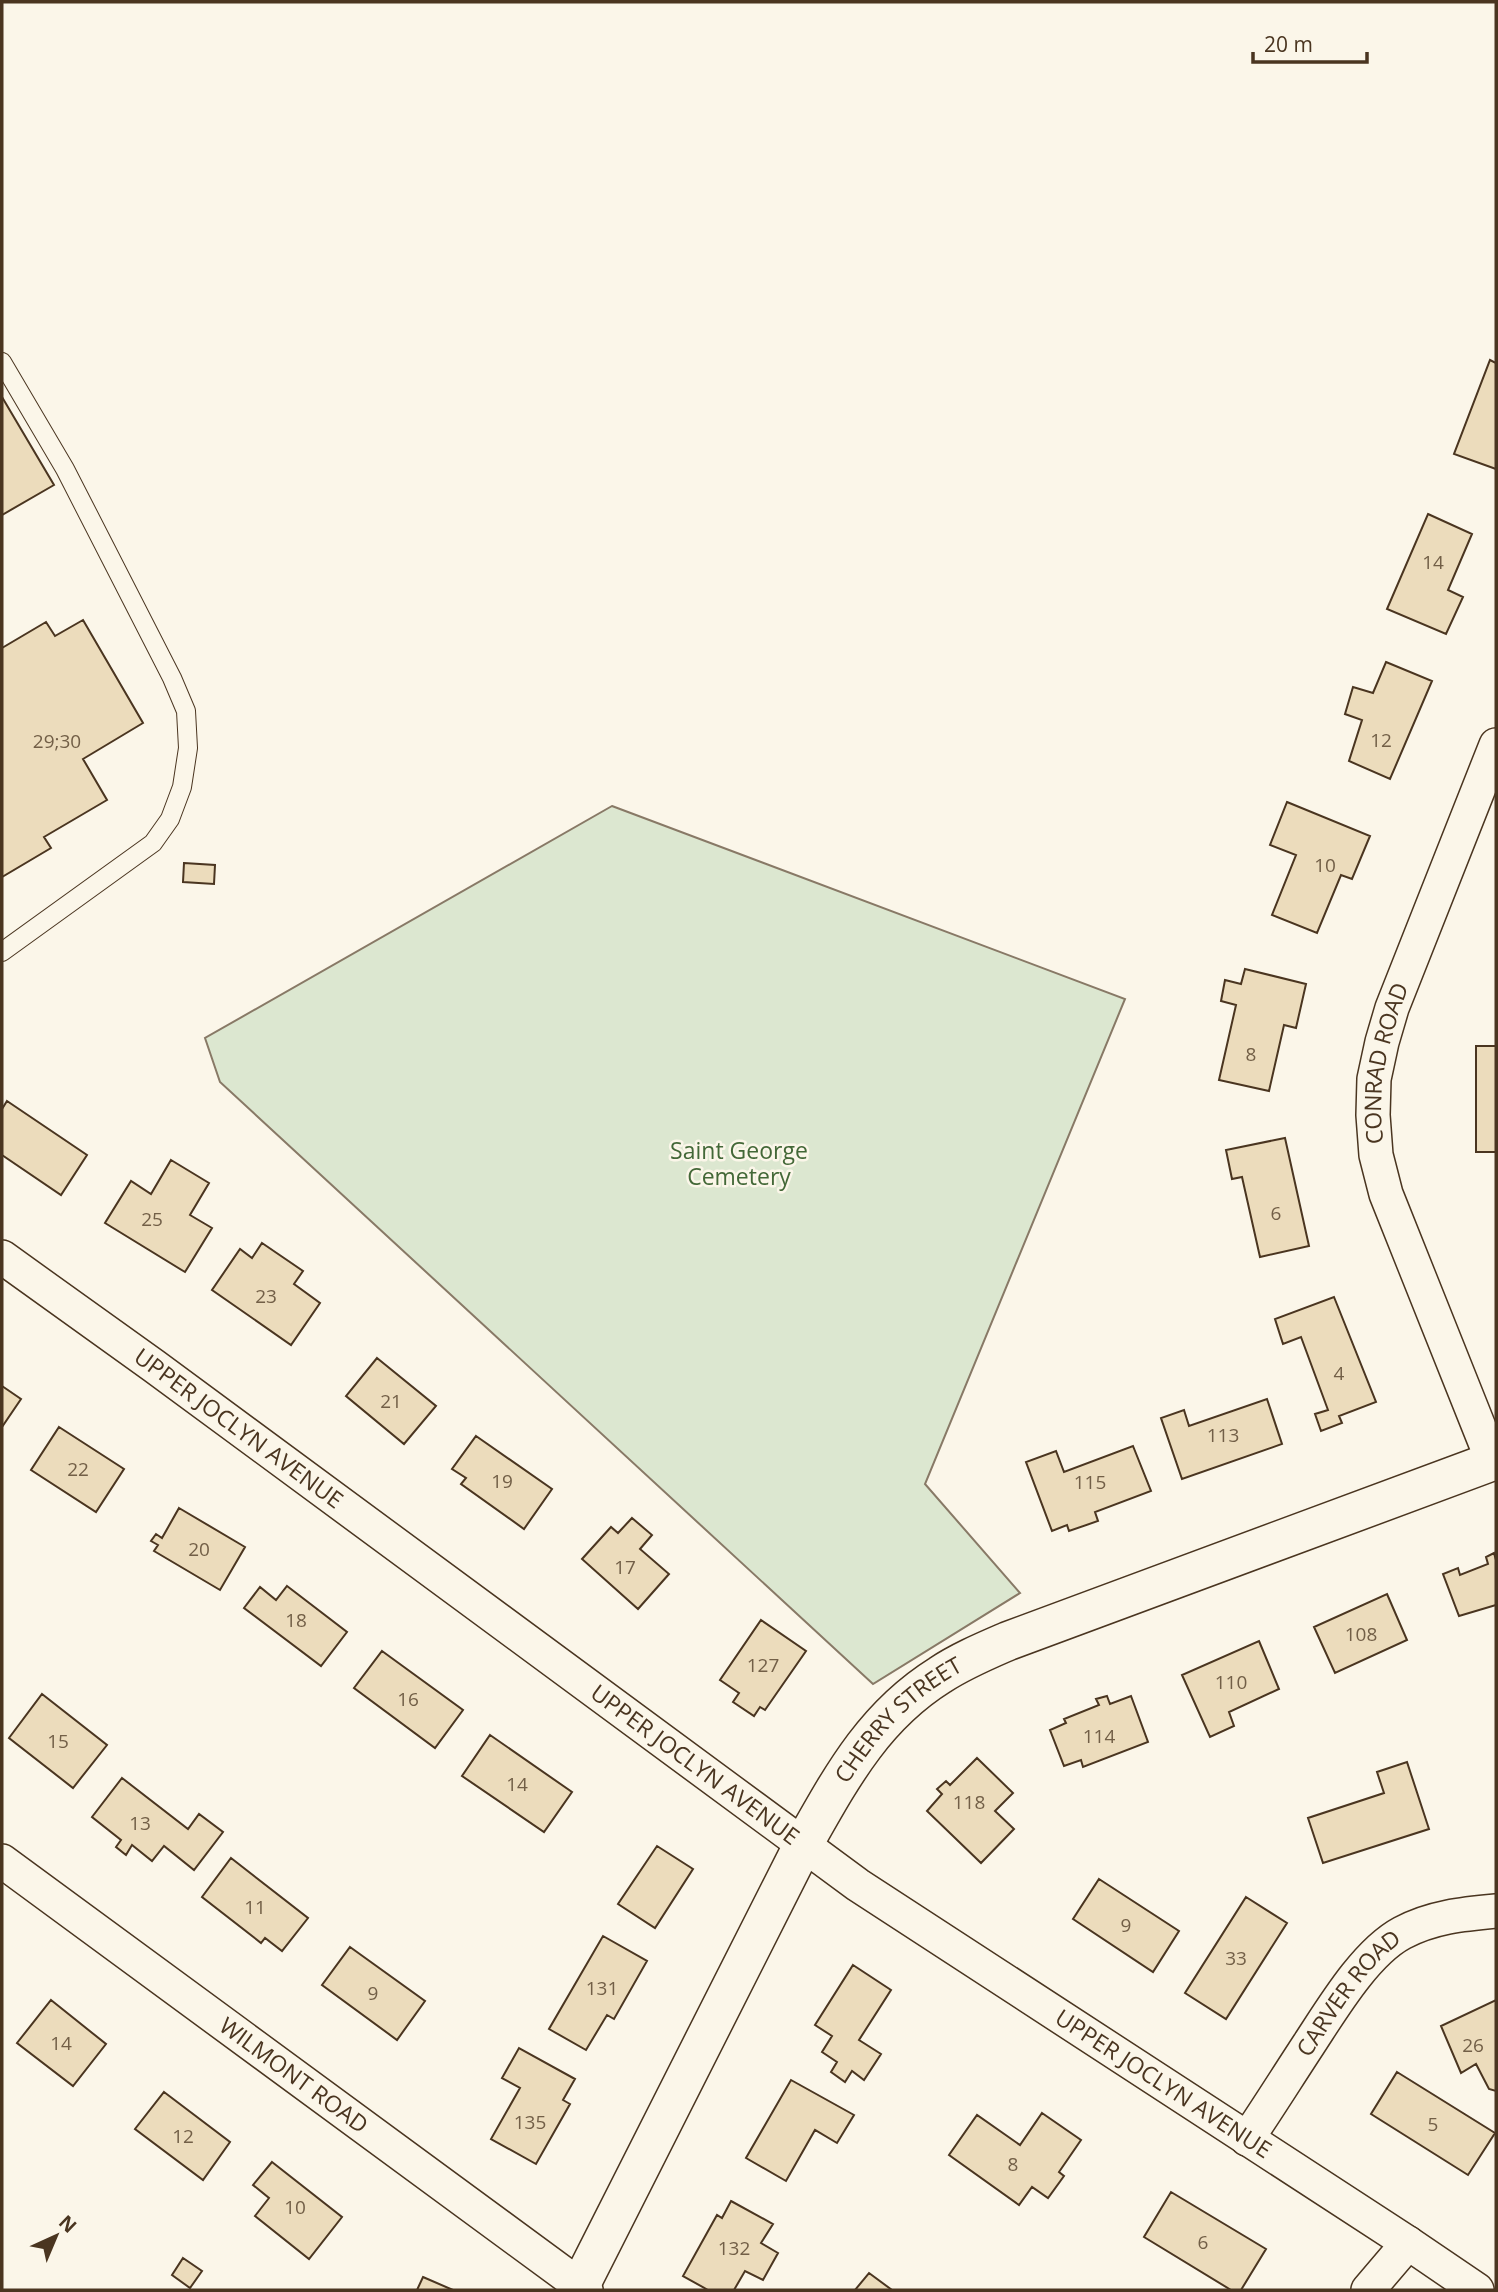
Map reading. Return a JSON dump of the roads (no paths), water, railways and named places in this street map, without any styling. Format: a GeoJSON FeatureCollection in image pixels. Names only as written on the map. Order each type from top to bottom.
{"type":"FeatureCollection","features":[{"type":"Feature","properties":{"kind":"street","name":"CONRAD ROAD"},"geometry":{"type":"LineString","coordinates":[[1494,1461],[1386,1194],[1376,1155],[1373,1115],[1374,1079],[1392,1008],[1496,746]]}},
{"type":"Feature","properties":{"kind":"street","name":"UPPER JOCLYN AVENUE"},"geometry":{"type":"LineString","coordinates":[[2,1257],[889,1906],[1477,2290]]}},
{"type":"Feature","properties":{"kind":"street","name":"CHERRY STREET"},"geometry":{"type":"LineString","coordinates":[[582,2289],[803,1845],[840,1779],[888,1716],[915,1692],[942,1674],[1008,1641],[1494,1461]]}},
{"type":"Feature","properties":{"kind":"street","name":"WILMONT ROAD"},"geometry":{"type":"LineString","coordinates":[[2,1861],[582,2289]]}},
{"type":"Feature","properties":{"kind":"street","name":"CARVER ROAD"},"geometry":{"type":"LineString","coordinates":[[1247,2139],[1343,1993],[1369,1961],[1400,1934],[1427,1922],[1460,1914],[1496,1911]]}},
{"type":"Feature","properties":{"kind":"street"},"geometry":{"type":"LineString","coordinates":[[1368,2290],[1408,2244]]}},
{"type":"Feature","properties":{"kind":"lane"},"geometry":{"type":"LineString","coordinates":[[2,362],[65,469],[172,678],[186,711],[188,748],[182,787],[170,819],[153,842],[2,953]]}},
{"type":"Feature","properties":{"kind":"park label","name":"Saint George Cemetery"},"geometry":{"type":"Point","coordinates":[739,1164]}}]}
